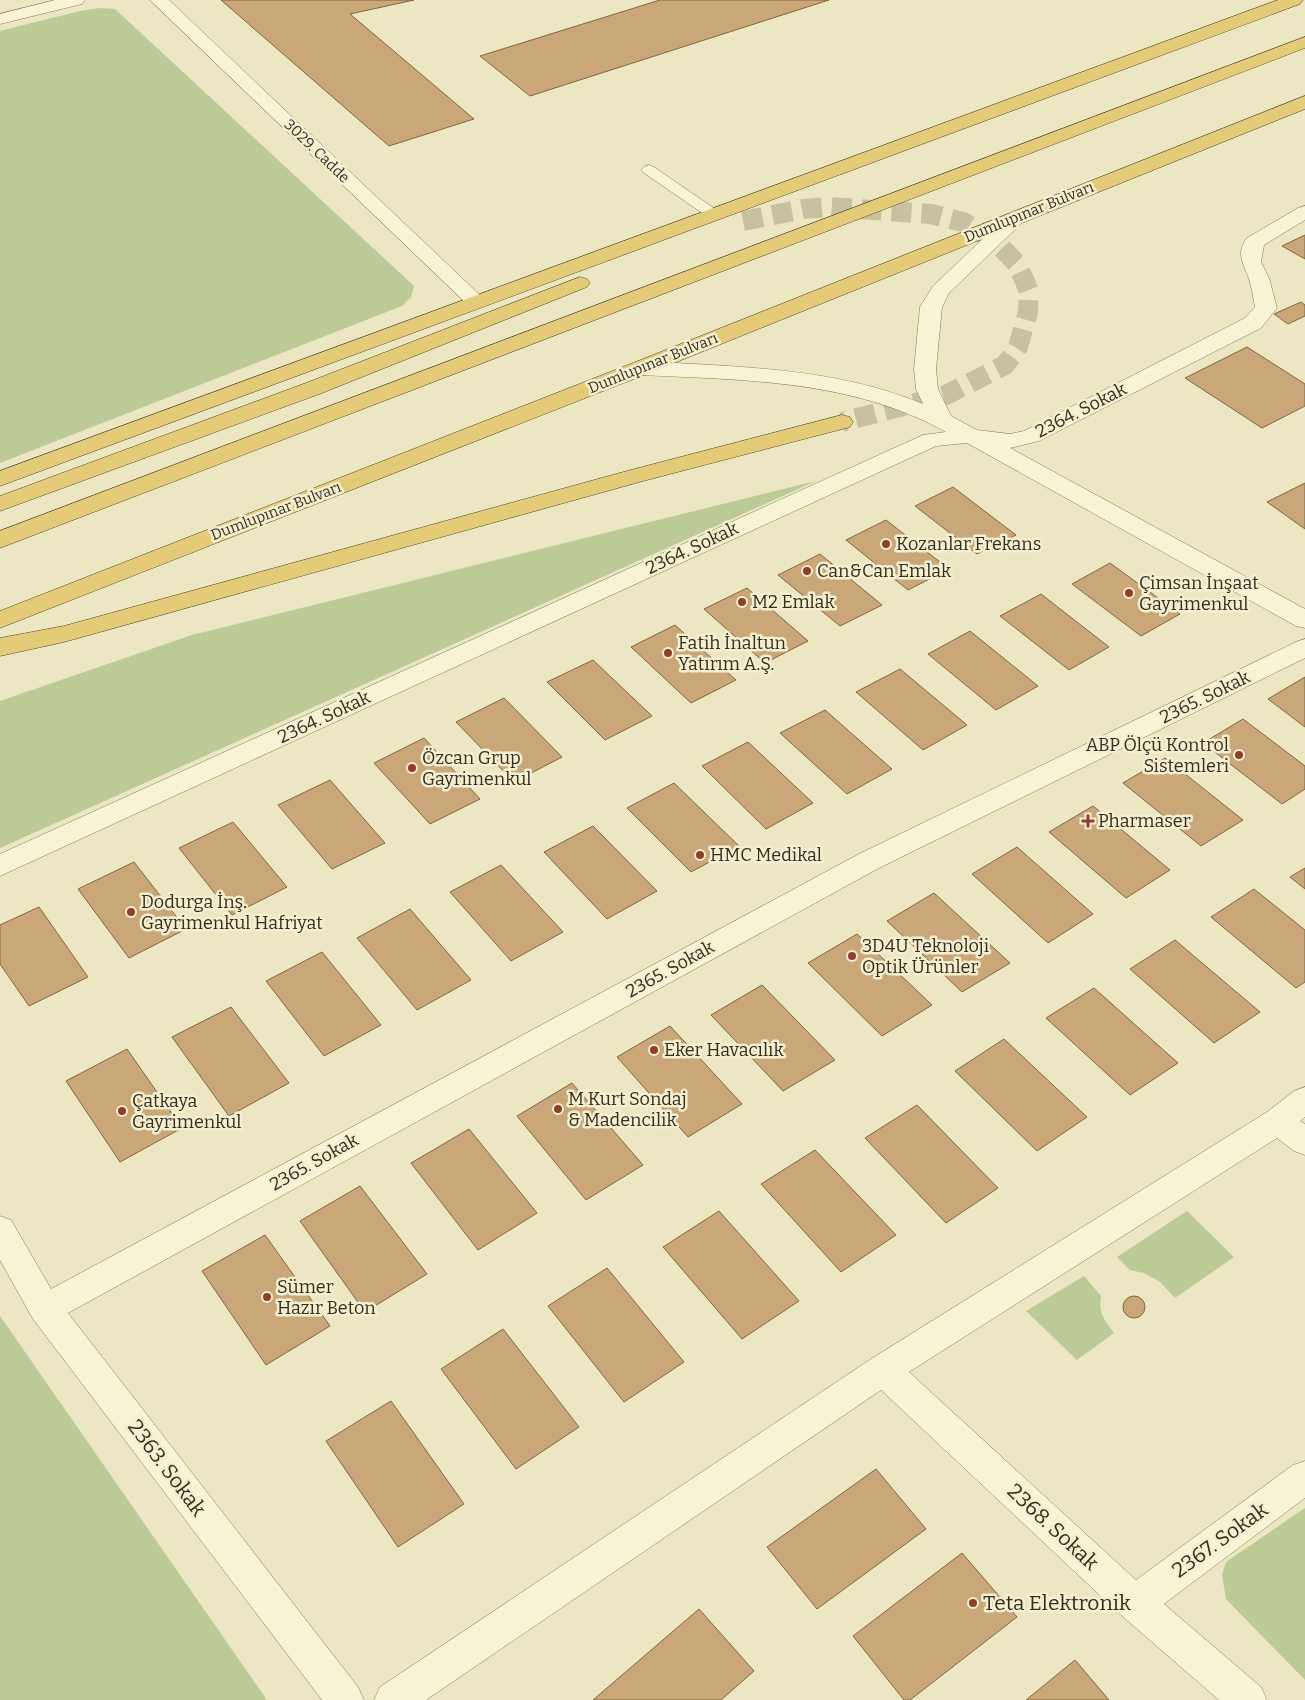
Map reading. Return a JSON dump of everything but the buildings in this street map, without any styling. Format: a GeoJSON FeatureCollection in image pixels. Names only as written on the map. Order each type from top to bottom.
{"type":"FeatureCollection","features":[{"type":"Feature","properties":{"kind":"highway"},"geometry":{"type":"LineString","coordinates":[[0,479],[1294,0]]}},
{"type":"Feature","properties":{"kind":"highway"},"geometry":{"type":"LineString","coordinates":[[0,540],[1305,42]]}},
{"type":"Feature","properties":{"kind":"highway","name":"Dumlupınar Bulvarı"},"geometry":{"type":"LineString","coordinates":[[0,620],[641,368],[1305,102]]}},
{"type":"Feature","properties":{"kind":"highway"},"geometry":{"type":"LineString","coordinates":[[0,504],[314,388],[743,221]]}},
{"type":"Feature","properties":{"kind":"highway"},"geometry":{"type":"LineString","coordinates":[[0,647],[64,634],[635,476],[842,422]]}},
{"type":"Feature","properties":{"kind":"street"},"geometry":{"type":"LineString","coordinates":[[0,19],[76,0]]}},
{"type":"Feature","properties":{"kind":"street","name":"3029. Cadde"},"geometry":{"type":"LineString","coordinates":[[158,0],[476,302]]}},
{"type":"Feature","properties":{"kind":"street","name":"2364. Sokak"},"geometry":{"type":"LineString","coordinates":[[0,866],[931,440],[970,436],[1010,441],[1032,436],[1252,323],[1266,308],[1259,278],[1251,262],[1254,242],[1305,212]]}},
{"type":"Feature","properties":{"kind":"street"},"geometry":{"type":"LineString","coordinates":[[942,420],[927,389],[924,369],[931,307],[940,290],[1018,216]]}},
{"type":"Feature","properties":{"kind":"street"},"geometry":{"type":"LineString","coordinates":[[641,368],[745,375],[827,384],[886,398],[942,420],[1305,620]]}},
{"type":"Feature","properties":{"kind":"street","name":"2365. Sokak"},"geometry":{"type":"LineString","coordinates":[[45,1309],[869,861],[1305,648]]}},
{"type":"Feature","properties":{"kind":"street"},"geometry":{"type":"LineString","coordinates":[[393,1700],[883,1370],[1278,1120],[1305,1100]]}},
{"type":"Feature","properties":{"kind":"street"},"geometry":{"type":"LineString","coordinates":[[1278,1120],[1305,1142]]}},
{"type":"Feature","properties":{"kind":"street","name":"2363. Sokak"},"geometry":{"type":"LineString","coordinates":[[0,1230],[45,1309],[345,1700]]}},
{"type":"Feature","properties":{"kind":"street","name":"2368. Sokak"},"geometry":{"type":"LineString","coordinates":[[883,1370],[1135,1602],[1248,1700]]}},
{"type":"Feature","properties":{"kind":"street","name":"2367. Sokak"},"geometry":{"type":"LineString","coordinates":[[1135,1602],[1305,1477]]}},
{"type":"Feature","properties":{"kind":"lane"},"geometry":{"type":"LineString","coordinates":[[650,170],[713,214]]}},
{"type":"Feature","properties":{"kind":"green space"},"geometry":{"type":"Polygon","coordinates":[[[100,8],[115,9],[414,286],[411,297],[402,306],[0,463],[0,31],[80,11],[100,8]]]}},
{"type":"Feature","properties":{"kind":"green space"},"geometry":{"type":"Polygon","coordinates":[[[816,481],[0,848],[0,701],[192,635],[816,481]]]}},
{"type":"Feature","properties":{"kind":"green space"},"geometry":{"type":"Polygon","coordinates":[[[1187,1211],[1234,1257],[1175,1298],[1160,1282],[1144,1273],[1130,1270],[1117,1257],[1187,1211]]]}},
{"type":"Feature","properties":{"kind":"green space"},"geometry":{"type":"Polygon","coordinates":[[[1084,1276],[1101,1296],[1100,1307],[1103,1316],[1114,1333],[1077,1360],[1026,1311],[1084,1276]]]}},
{"type":"Feature","properties":{"kind":"green space"},"geometry":{"type":"Polygon","coordinates":[[[0,1316],[267,1700],[0,1700],[0,1316]]]}},
{"type":"Feature","properties":{"kind":"green space"},"geometry":{"type":"Polygon","coordinates":[[[1305,1508],[1305,1680],[1226,1599],[1222,1575],[1226,1562],[1305,1508]]]}},
{"type":"Feature","properties":{"kind":"tunnel"},"geometry":{"type":"LineString","coordinates":[[743,221],[803,209],[829,207],[931,214],[963,222],[995,241],[1016,263],[1024,279],[1029,292],[1028,312],[1018,347],[1005,365],[946,395],[842,422]]}},
{"type":"Feature","properties":{"kind":"place","name":"Kozanlar Frekans"},"geometry":{"type":"Point","coordinates":[886,544]}},
{"type":"Feature","properties":{"kind":"place","name":"Can&Can Emlak"},"geometry":{"type":"Point","coordinates":[807,571]}},
{"type":"Feature","properties":{"kind":"place","name":"Çimsan İnşaat Gayrimenkul"},"geometry":{"type":"Point","coordinates":[1129,593]}},
{"type":"Feature","properties":{"kind":"place","name":"M2 Emlak"},"geometry":{"type":"Point","coordinates":[742,602]}},
{"type":"Feature","properties":{"kind":"place","name":"Fatih İnaltun Yatırım A.Ş."},"geometry":{"type":"Point","coordinates":[668,653]}},
{"type":"Feature","properties":{"kind":"place","name":"ABP Ölçü Kontrol Sistemleri"},"geometry":{"type":"Point","coordinates":[1239,755]}},
{"type":"Feature","properties":{"kind":"place","name":"Özcan Grup Gayrimenkul"},"geometry":{"type":"Point","coordinates":[412,768]}},
{"type":"Feature","properties":{"kind":"place","name":"Pharmaser"},"geometry":{"type":"Point","coordinates":[1088,821]}},
{"type":"Feature","properties":{"kind":"place","name":"HMC Medikal"},"geometry":{"type":"Point","coordinates":[700,855]}},
{"type":"Feature","properties":{"kind":"place","name":"Dodurga İnş. Gayrimenkul Hafriyat"},"geometry":{"type":"Point","coordinates":[131,912]}},
{"type":"Feature","properties":{"kind":"place","name":"3D4U Teknoloji Optik Ürünler"},"geometry":{"type":"Point","coordinates":[852,956]}},
{"type":"Feature","properties":{"kind":"place","name":"Eker Havacılık"},"geometry":{"type":"Point","coordinates":[654,1050]}},
{"type":"Feature","properties":{"kind":"place","name":"M Kurt Sondaj & Madencilik"},"geometry":{"type":"Point","coordinates":[558,1109]}},
{"type":"Feature","properties":{"kind":"place","name":"Çatkaya Gayrimenkul"},"geometry":{"type":"Point","coordinates":[122,1111]}},
{"type":"Feature","properties":{"kind":"place","name":"Sümer Hazır Beton"},"geometry":{"type":"Point","coordinates":[267,1297]}},
{"type":"Feature","properties":{"kind":"place","name":"Teta Elektronik"},"geometry":{"type":"Point","coordinates":[973,1603]}}]}
